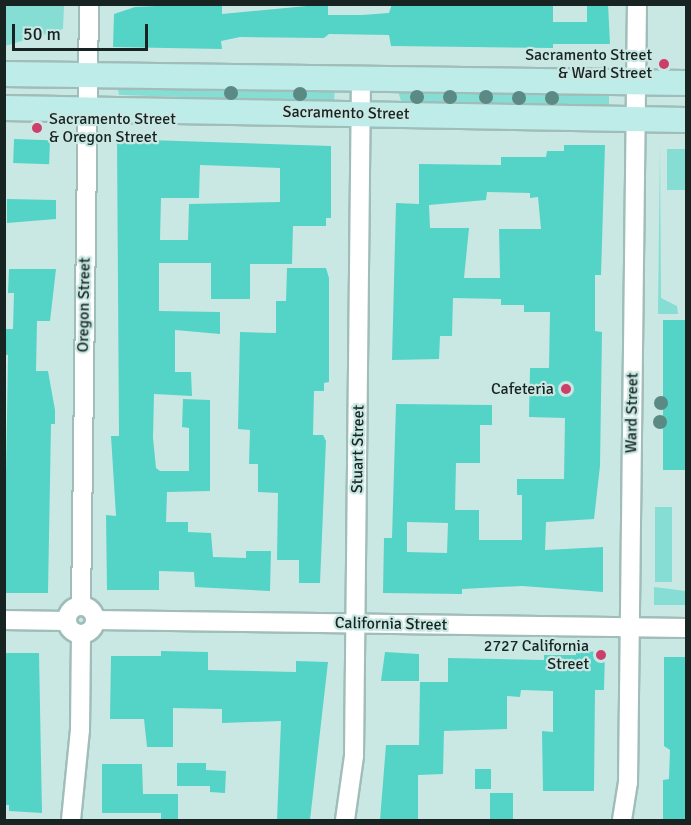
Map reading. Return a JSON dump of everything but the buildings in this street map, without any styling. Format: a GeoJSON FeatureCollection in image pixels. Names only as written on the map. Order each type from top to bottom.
{"type":"FeatureCollection","features":[{"type":"Feature","properties":{"kind":"street","name":"Oregon Street"},"geometry":{"type":"LineString","coordinates":[[81,606],[89,4]]}},
{"type":"Feature","properties":{"kind":"street","name":"Ward Street"},"geometry":{"type":"LineString","coordinates":[[622,820],[628,783],[638,4]]}},
{"type":"Feature","properties":{"kind":"street"},"geometry":{"type":"LineString","coordinates":[[4,74],[687,83]]}},
{"type":"Feature","properties":{"kind":"street","name":"Stuart Street"},"geometry":{"type":"LineString","coordinates":[[345,820],[354,756],[361,77]]}},
{"type":"Feature","properties":{"kind":"street","name":"Sacramento Street"},"geometry":{"type":"LineString","coordinates":[[4,108],[687,120]]}},
{"type":"Feature","properties":{"kind":"street"},"geometry":{"type":"LineString","coordinates":[[81,606],[93,612],[95,620],[93,629],[81,634],[73,631],[68,621],[70,612],[81,606]]}},
{"type":"Feature","properties":{"kind":"street"},"geometry":{"type":"LineString","coordinates":[[4,620],[68,621]]}},
{"type":"Feature","properties":{"kind":"street","name":"California Street"},"geometry":{"type":"LineString","coordinates":[[95,620],[687,628]]}},
{"type":"Feature","properties":{"kind":"street"},"geometry":{"type":"LineString","coordinates":[[71,820],[80,730],[81,634]]}},
{"type":"Feature","properties":{"kind":"shaded area"},"geometry":{"type":"Polygon","coordinates":[[[5,4],[64,5],[63,29],[5,46],[5,4]]]}},
{"type":"Feature","properties":{"kind":"shaded area"},"geometry":{"type":"Polygon","coordinates":[[[236,85],[335,88],[334,102],[119,95],[118,89],[236,85]]]}},
{"type":"Feature","properties":{"kind":"shaded area"},"geometry":{"type":"Polygon","coordinates":[[[397,88],[609,93],[609,105],[402,104],[397,88]]]}},
{"type":"Feature","properties":{"kind":"shaded area"},"geometry":{"type":"Polygon","coordinates":[[[660,143],[661,298],[677,306],[678,314],[658,314],[660,143]]]}},
{"type":"Feature","properties":{"kind":"shaded area"},"geometry":{"type":"Polygon","coordinates":[[[667,149],[686,149],[686,190],[667,190],[667,149]]]}},
{"type":"Feature","properties":{"kind":"shaded area"},"geometry":{"type":"Polygon","coordinates":[[[655,507],[672,507],[672,582],[655,582],[655,507]]]}},
{"type":"Feature","properties":{"kind":"shaded area"},"geometry":{"type":"Polygon","coordinates":[[[654,587],[686,591],[686,605],[654,605],[654,587]]]}},
{"type":"Feature","properties":{"kind":"place","name":"Sacramento Street & Ward Street"},"geometry":{"type":"Point","coordinates":[664,64]}},
{"type":"Feature","properties":{"kind":"place","name":"Sacramento Street & Oregon Street"},"geometry":{"type":"Point","coordinates":[37,128]}},
{"type":"Feature","properties":{"kind":"place","name":"Cafeteria"},"geometry":{"type":"Point","coordinates":[566,389]}},
{"type":"Feature","properties":{"kind":"place","name":"2727 California Street"},"geometry":{"type":"Point","coordinates":[601,655]}}]}
